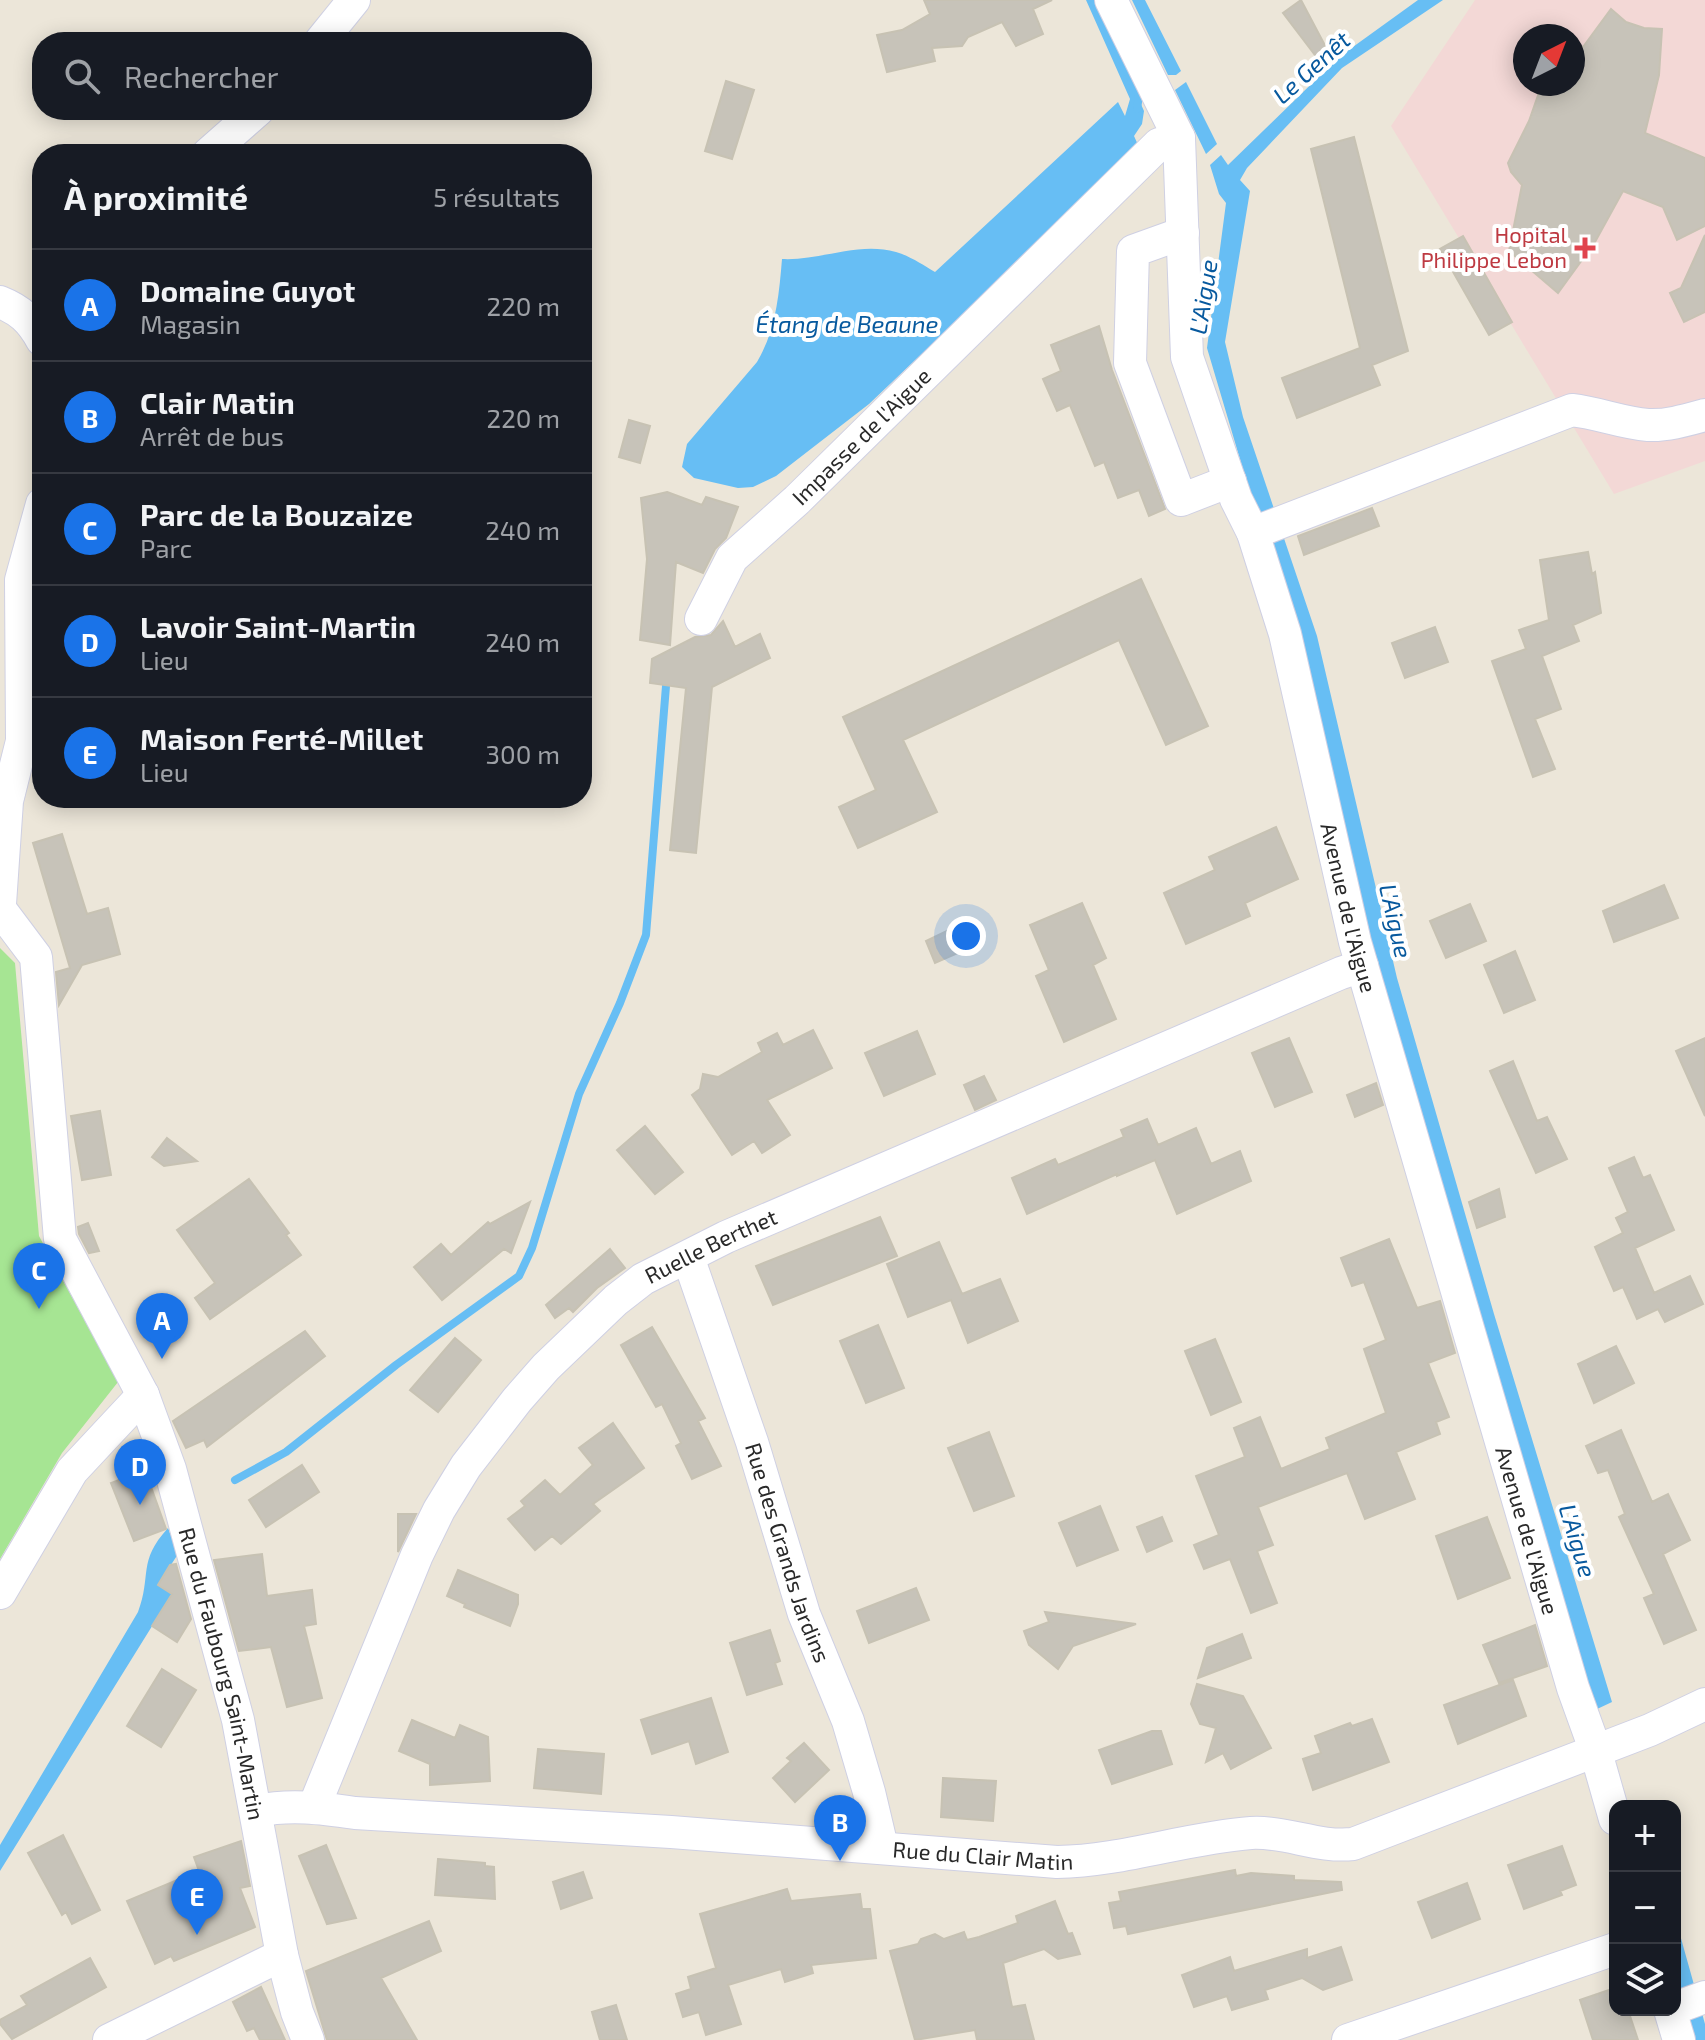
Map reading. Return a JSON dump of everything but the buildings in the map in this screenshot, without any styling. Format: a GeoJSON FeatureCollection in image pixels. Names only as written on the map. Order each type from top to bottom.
{"type":"FeatureCollection","features":[{"type":"Feature","properties":{"kind":"street"},"geometry":{"type":"LineString","coordinates":[[328,32],[354,0]]}},
{"type":"Feature","properties":{"kind":"street","name":"Avenue de l'Aigue"},"geometry":{"type":"LineString","coordinates":[[1111,0],[1179,138],[1187,357],[1230,481],[1253,533],[1285,634],[1362,966],[1573,1688],[1611,1743],[1614,1800]]}},
{"type":"Feature","properties":{"kind":"street"},"geometry":{"type":"LineString","coordinates":[[219,144],[247,120]]}},
{"type":"Feature","properties":{"kind":"street","name":"Impasse de l'Aigue"},"geometry":{"type":"LineString","coordinates":[[701,619],[732,558],[797,500],[1159,144],[1179,138]]}},
{"type":"Feature","properties":{"kind":"street"},"geometry":{"type":"LineString","coordinates":[[1183,233],[1133,251],[1130,363],[1181,500],[1230,481]]}},
{"type":"Feature","properties":{"kind":"street"},"geometry":{"type":"LineString","coordinates":[[3,303],[32,299]]}},
{"type":"Feature","properties":{"kind":"street"},"geometry":{"type":"LineString","coordinates":[[3,303],[19,311],[32,324]]}},
{"type":"Feature","properties":{"kind":"street"},"geometry":{"type":"LineString","coordinates":[[1253,533],[1572,410],[1596,412],[1650,425],[1705,415]]}},
{"type":"Feature","properties":{"kind":"street"},"geometry":{"type":"LineString","coordinates":[[0,906],[7,801],[22,741],[21,580],[32,540]]}},
{"type":"Feature","properties":{"kind":"street","name":"Rue du Faubourg Saint-Martin"},"geometry":{"type":"LineString","coordinates":[[0,906],[36,957],[60,1239],[143,1395],[170,1469],[238,1720],[282,1955],[308,2040]]}},
{"type":"Feature","properties":{"kind":"street","name":"Ruelle Berthet"},"geometry":{"type":"LineString","coordinates":[[314,1807],[417,1555],[439,1510],[466,1466],[517,1400],[546,1367],[616,1300],[643,1279],[770,1218],[1362,966]]}},
{"type":"Feature","properties":{"kind":"street","name":"Rue des Grands Jardins"},"geometry":{"type":"LineString","coordinates":[[688,1257],[752,1442],[804,1614],[848,1721],[882,1847]]}},
{"type":"Feature","properties":{"kind":"street"},"geometry":{"type":"LineString","coordinates":[[0,1593],[72,1471],[143,1395]]}},
{"type":"Feature","properties":{"kind":"street","name":"Rue du Clair Matin"},"geometry":{"type":"LineString","coordinates":[[257,1811],[278,1807],[314,1807],[355,1813],[1088,1862],[1255,1833],[1288,1835],[1320,1845],[1353,1844],[1705,1704]]}},
{"type":"Feature","properties":{"kind":"street"},"geometry":{"type":"LineString","coordinates":[[1348,2040],[1609,1951]]}},
{"type":"Feature","properties":{"kind":"street"},"geometry":{"type":"LineString","coordinates":[[109,2040],[282,1955]]}},
{"type":"Feature","properties":{"kind":"street"},"geometry":{"type":"LineString","coordinates":[[1679,2040],[1687,2004]]}},
{"type":"Feature","properties":{"kind":"shaded area","name":"Hopital Philippe Lebon"},"geometry":{"type":"Polygon","coordinates":[[[1475,0],[1705,0],[1705,461],[1614,494],[1391,126],[1475,0]]]}},
{"type":"Feature","properties":{"kind":"green space"},"geometry":{"type":"Polygon","coordinates":[[[0,948],[15,963],[39,1236],[118,1382],[62,1453],[0,1559],[0,948]]]}},
{"type":"Feature","properties":{"kind":"water","name":"Étang de Beaune"},"geometry":{"type":"Polygon","coordinates":[[[1086,0],[1094,0],[1144,111],[1142,124],[1134,136],[1139,147],[869,404],[776,476],[753,487],[738,488],[694,478],[682,467],[687,444],[757,362],[776,312],[782,259],[882,249],[906,256],[935,272],[1118,102],[1125,116],[1130,99],[1086,0]]]}},
{"type":"Feature","properties":{"kind":"water"},"geometry":{"type":"Polygon","coordinates":[[[1132,0],[1145,0],[1181,71],[1176,75],[1168,75],[1132,0]]]}},
{"type":"Feature","properties":{"kind":"water"},"geometry":{"type":"Polygon","coordinates":[[[1418,0],[1443,0],[1342,68],[1247,168],[1240,180],[1250,191],[1225,342],[1243,417],[1317,636],[1397,978],[1494,1314],[1612,1702],[1595,1710],[1383,990],[1303,647],[1242,466],[1207,348],[1226,203],[1219,194],[1210,165],[1221,155],[1228,165],[1339,57],[1418,0]]]}},
{"type":"Feature","properties":{"kind":"water"},"geometry":{"type":"Polygon","coordinates":[[[1186,82],[1217,144],[1206,154],[1175,90],[1186,82]]]}},
{"type":"Feature","properties":{"kind":"water"},"geometry":{"type":"Polygon","coordinates":[[[168,1528],[178,1554],[158,1585],[172,1594],[0,1871],[0,1845],[138,1612],[152,1550],[168,1528]]]}},
{"type":"Feature","properties":{"kind":"water"},"geometry":{"type":"Polygon","coordinates":[[[1681,1938],[1705,2024],[1705,2040],[1695,2040],[1681,1992],[1681,1938]]]}},
{"type":"Feature","properties":{"kind":"waterway"},"geometry":{"type":"LineString","coordinates":[[1094,0],[1139,96],[1137,109]]}},
{"type":"Feature","properties":{"kind":"waterway"},"geometry":{"type":"LineString","coordinates":[[235,1480],[286,1452],[396,1365],[519,1276],[532,1248],[579,1094],[620,1003],[646,935],[666,686]]}},
{"type":"Feature","properties":{"kind":"place","name":"Hopital Philippe Lebon"},"geometry":{"type":"Point","coordinates":[1585,248]}},
{"type":"Feature","properties":{"kind":"place","name":"Parc de la Bouzaize"},"geometry":{"type":"Point","coordinates":[39,1309]}},
{"type":"Feature","properties":{"kind":"place","name":"Domaine Guyot"},"geometry":{"type":"Point","coordinates":[162,1359]}},
{"type":"Feature","properties":{"kind":"place","name":"Lavoir Saint-Martin"},"geometry":{"type":"Point","coordinates":[140,1505]}},
{"type":"Feature","properties":{"kind":"place","name":"Clair Matin"},"geometry":{"type":"Point","coordinates":[840,1861]}},
{"type":"Feature","properties":{"kind":"place","name":"Maison Ferté-Millet"},"geometry":{"type":"Point","coordinates":[197,1935]}},
{"type":"Feature","properties":{"kind":"water label","name":"Le Genêt"},"geometry":{"type":"Point","coordinates":[1312,68]}},
{"type":"Feature","properties":{"kind":"water label","name":"L'Aigue"},"geometry":{"type":"Point","coordinates":[1204,297]}},
{"type":"Feature","properties":{"kind":"water label","name":"L'Aigue"},"geometry":{"type":"Point","coordinates":[1395,921]}},
{"type":"Feature","properties":{"kind":"water label","name":"L'Aigue"},"geometry":{"type":"Point","coordinates":[1577,1541]}}]}
